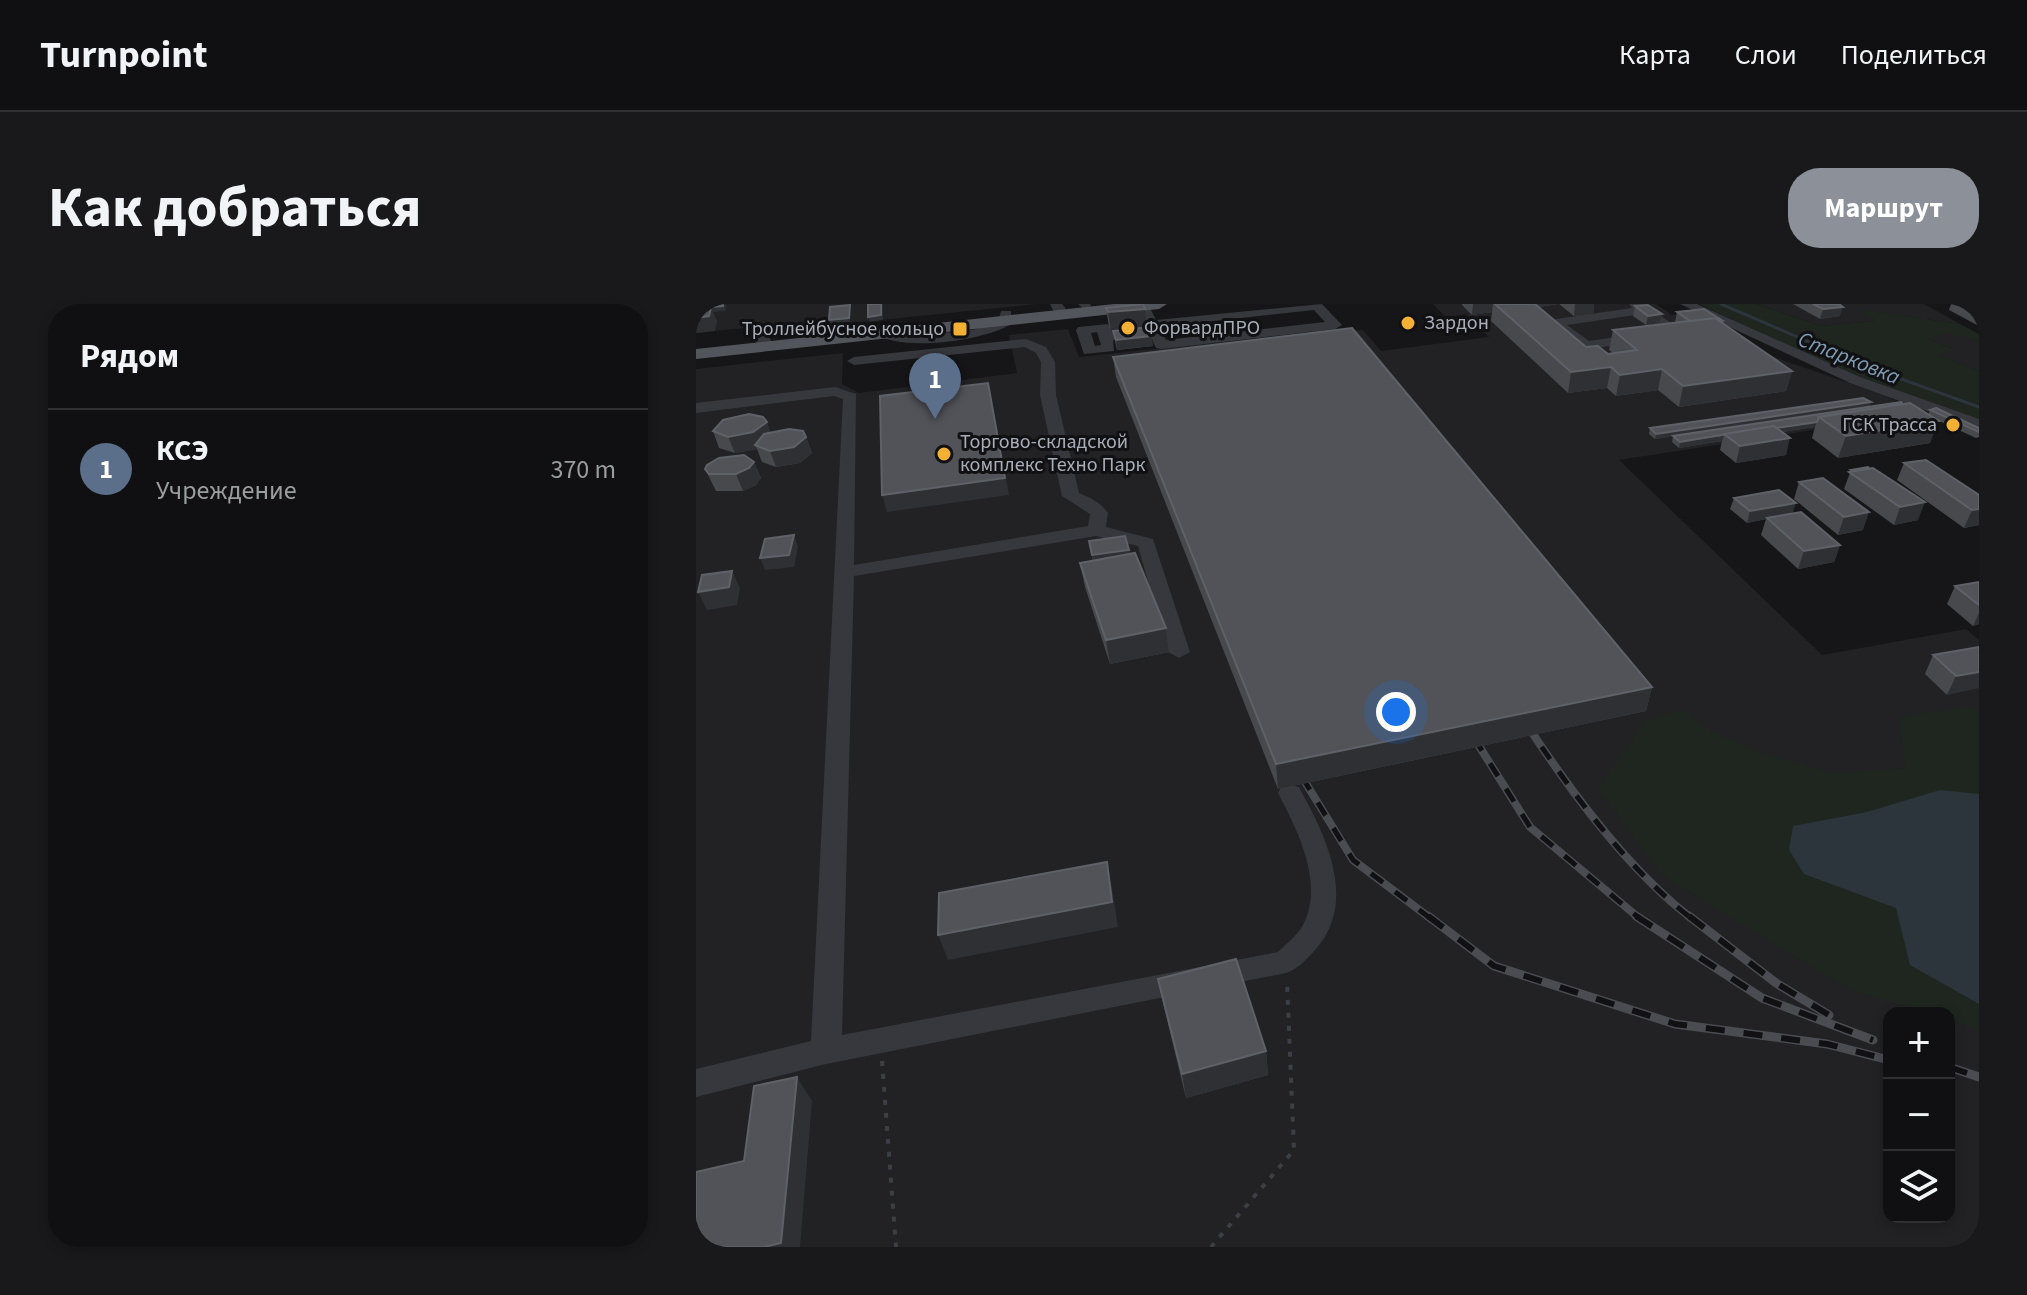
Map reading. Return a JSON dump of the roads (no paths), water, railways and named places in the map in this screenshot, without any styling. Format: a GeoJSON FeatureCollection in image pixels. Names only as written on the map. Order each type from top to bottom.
{"type":"FeatureCollection","features":[{"type":"Feature","properties":{"kind":"main road"},"geometry":{"type":"LineString","coordinates":[[696,354],[760,338],[883,334],[1006,318],[1057,306],[1091,305]]}},
{"type":"Feature","properties":{"kind":"main road"},"geometry":{"type":"LineString","coordinates":[[696,347],[760,338],[1148,305]]}},
{"type":"Feature","properties":{"kind":"lane"},"geometry":{"type":"LineString","coordinates":[[1686,304],[1855,380],[1937,407],[1979,425]]}},
{"type":"Feature","properties":{"kind":"lane"},"geometry":{"type":"LineString","coordinates":[[1148,305],[1154,330]]}},
{"type":"Feature","properties":{"kind":"lane"},"geometry":{"type":"LineString","coordinates":[[1640,307],[1674,330],[1672,333],[1589,345],[1583,344],[1556,323],[1559,321],[1640,307]]}},
{"type":"Feature","properties":{"kind":"lane"},"geometry":{"type":"LineString","coordinates":[[1105,337],[1327,316]]}},
{"type":"Feature","properties":{"kind":"lane"},"geometry":{"type":"LineString","coordinates":[[855,336],[853,381],[860,385]]}},
{"type":"Feature","properties":{"kind":"lane"},"geometry":{"type":"LineString","coordinates":[[854,361],[1026,343],[1038,345],[1045,352],[1051,379],[1048,395],[1071,496],[1091,505],[1099,513],[1096,530]]}},
{"type":"Feature","properties":{"kind":"lane"},"geometry":{"type":"LineString","coordinates":[[696,408],[835,391],[851,397],[826,1051]]}},
{"type":"Feature","properties":{"kind":"lane"},"geometry":{"type":"LineString","coordinates":[[845,572],[1096,530],[1146,543],[1179,652]]}},
{"type":"Feature","properties":{"kind":"lane"},"geometry":{"type":"LineString","coordinates":[[696,1083],[826,1051],[1286,962],[1318,926],[1324,874],[1306,821],[1290,793]]}},
{"type":"Feature","properties":{"kind":"waterway","name":"Старковка"},"geometry":{"type":"LineString","coordinates":[[1721,304],[1860,364],[1979,407]]}},
{"type":"Feature","properties":{"kind":"railway"},"geometry":{"type":"LineString","coordinates":[[1525,722],[1600,827],[1644,876],[1691,918]]}},
{"type":"Feature","properties":{"kind":"railway"},"geometry":{"type":"LineString","coordinates":[[1474,738],[1530,827],[1639,918]]}},
{"type":"Feature","properties":{"kind":"railway"},"geometry":{"type":"LineString","coordinates":[[1302,777],[1353,860],[1430,918]]}},
{"type":"Feature","properties":{"kind":"railway"},"geometry":{"type":"LineString","coordinates":[[1428,916],[1494,966],[1675,1024],[1827,1044],[1883,1058]]}},
{"type":"Feature","properties":{"kind":"railway"},"geometry":{"type":"LineString","coordinates":[[1689,916],[1776,983],[1829,1015]]}},
{"type":"Feature","properties":{"kind":"railway"},"geometry":{"type":"LineString","coordinates":[[1639,918],[1762,998],[1873,1040]]}},
{"type":"Feature","properties":{"kind":"railway"},"geometry":{"type":"LineString","coordinates":[[1955,1069],[1979,1077]]}},
{"type":"Feature","properties":{"kind":"place","name":"Зардон"},"geometry":{"type":"Point","coordinates":[1408,323]}},
{"type":"Feature","properties":{"kind":"place","name":"ФорвардПРО"},"geometry":{"type":"Point","coordinates":[1128,328]}},
{"type":"Feature","properties":{"kind":"place","name":"Троллейбусное кольцо"},"geometry":{"type":"Point","coordinates":[960,329]}},
{"type":"Feature","properties":{"kind":"place","name":"КСЭ"},"geometry":{"type":"Point","coordinates":[935,419]}},
{"type":"Feature","properties":{"kind":"place","name":"ГСК Трасса"},"geometry":{"type":"Point","coordinates":[1953,425]}},
{"type":"Feature","properties":{"kind":"place","name":"Торгово-складской комплекс Техно Парк"},"geometry":{"type":"Point","coordinates":[944,454]}}]}
